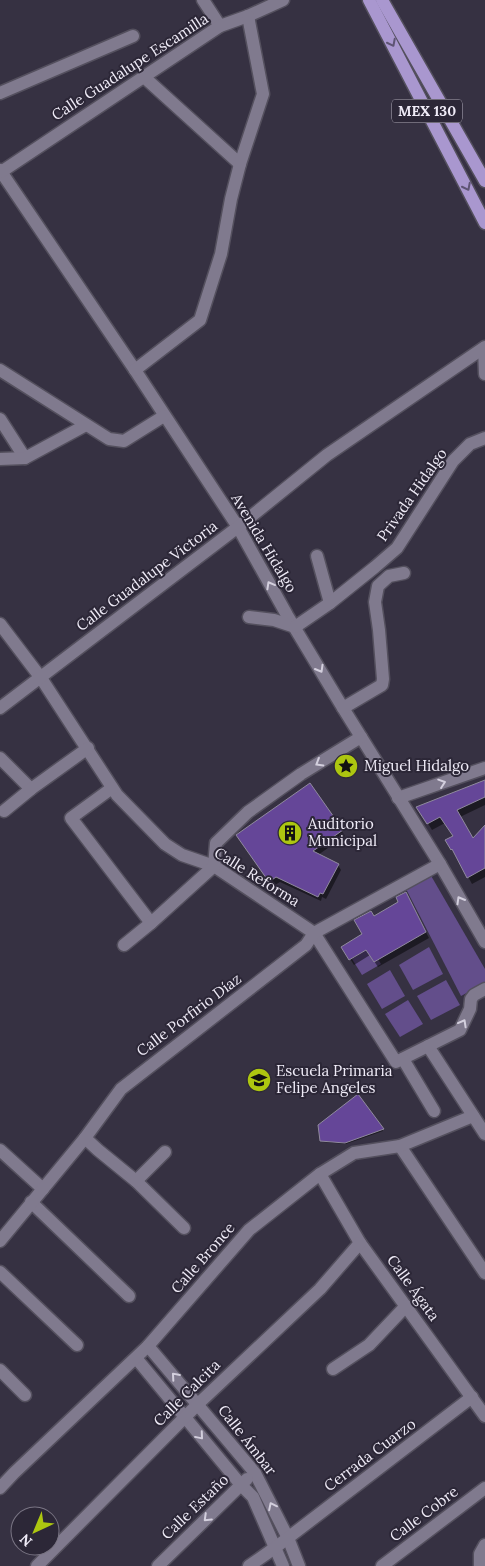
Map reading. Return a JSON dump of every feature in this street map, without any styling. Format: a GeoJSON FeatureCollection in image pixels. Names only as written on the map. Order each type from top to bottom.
{"type":"FeatureCollection","features":[{"type":"Feature","properties":{"kind":"main road","name":"MEX 130"},"geometry":{"type":"LineString","coordinates":[[369,0],[485,223]]}},
{"type":"Feature","properties":{"kind":"main road","name":"MEX 130"},"geometry":{"type":"LineString","coordinates":[[382,0],[485,181]]}},
{"type":"Feature","properties":{"kind":"street"},"geometry":{"type":"LineString","coordinates":[[203,0],[220,26]]}},
{"type":"Feature","properties":{"kind":"street","name":"Calle Guadalupe Escamilla"},"geometry":{"type":"LineString","coordinates":[[0,171],[220,26],[283,0]]}},
{"type":"Feature","properties":{"kind":"street"},"geometry":{"type":"LineString","coordinates":[[135,370],[200,320],[221,254],[231,199],[240,164],[263,94],[248,16]]}},
{"type":"Feature","properties":{"kind":"street"},"geometry":{"type":"LineString","coordinates":[[0,93],[133,36]]}},
{"type":"Feature","properties":{"kind":"street"},"geometry":{"type":"LineString","coordinates":[[144,76],[240,164]]}},
{"type":"Feature","properties":{"kind":"street","name":"Avenida Hidalgo"},"geometry":{"type":"LineString","coordinates":[[0,171],[135,370],[238,527],[342,708],[440,864],[485,942]]}},
{"type":"Feature","properties":{"kind":"street"},"geometry":{"type":"LineString","coordinates":[[485,348],[485,374]]}},
{"type":"Feature","properties":{"kind":"street","name":"Calle Guadalupe Victoria"},"geometry":{"type":"LineString","coordinates":[[0,708],[238,527],[327,456],[485,348]]}},
{"type":"Feature","properties":{"kind":"street"},"geometry":{"type":"LineString","coordinates":[[0,370],[109,439],[124,441],[164,416]]}},
{"type":"Feature","properties":{"kind":"street"},"geometry":{"type":"LineString","coordinates":[[0,419],[25,458]]}},
{"type":"Feature","properties":{"kind":"street"},"geometry":{"type":"LineString","coordinates":[[0,459],[25,458],[86,425]]}},
{"type":"Feature","properties":{"kind":"street","name":"Privada Hidalgo"},"geometry":{"type":"LineString","coordinates":[[295,627],[330,603],[397,548],[453,461],[470,444],[485,438]]}},
{"type":"Feature","properties":{"kind":"street"},"geometry":{"type":"LineString","coordinates":[[317,556],[330,603]]}},
{"type":"Feature","properties":{"kind":"street"},"geometry":{"type":"LineString","coordinates":[[342,708],[382,685],[384,679],[375,602],[378,586],[389,576],[404,573]]}},
{"type":"Feature","properties":{"kind":"street"},"geometry":{"type":"LineString","coordinates":[[249,617],[274,620],[295,627]]}},
{"type":"Feature","properties":{"kind":"street","name":"Calle Reforma"},"geometry":{"type":"LineString","coordinates":[[0,624],[41,678],[88,748],[112,788],[165,844],[182,855],[214,866],[314,933],[396,1062],[402,1058]]}},
{"type":"Feature","properties":{"kind":"street"},"geometry":{"type":"LineString","coordinates":[[124,945],[214,866],[216,843],[248,812],[300,774],[361,738]]}},
{"type":"Feature","properties":{"kind":"street"},"geometry":{"type":"LineString","coordinates":[[4,811],[30,789],[88,748]]}},
{"type":"Feature","properties":{"kind":"street"},"geometry":{"type":"LineString","coordinates":[[0,758],[30,789]]}},
{"type":"Feature","properties":{"kind":"street"},"geometry":{"type":"LineString","coordinates":[[398,798],[485,768]]}},
{"type":"Feature","properties":{"kind":"street"},"geometry":{"type":"LineString","coordinates":[[112,788],[71,818],[151,923]]}},
{"type":"Feature","properties":{"kind":"street","name":"Calle Porfirio Díaz"},"geometry":{"type":"LineString","coordinates":[[0,1241],[85,1138],[120,1089],[306,945],[314,933],[440,864]]}},
{"type":"Feature","properties":{"kind":"street"},"geometry":{"type":"LineString","coordinates":[[434,1111],[402,1058],[460,1030],[470,1008],[471,999],[474,995],[485,989]]}},
{"type":"Feature","properties":{"kind":"street"},"geometry":{"type":"LineString","coordinates":[[428,1046],[485,1134]]}},
{"type":"Feature","properties":{"kind":"street","name":"Calle Bronce"},"geometry":{"type":"LineString","coordinates":[[0,1488],[148,1346],[249,1230],[320,1174],[354,1153],[400,1146],[473,1116]]}},
{"type":"Feature","properties":{"kind":"street"},"geometry":{"type":"LineString","coordinates":[[85,1138],[136,1181],[184,1228]]}},
{"type":"Feature","properties":{"kind":"street"},"geometry":{"type":"LineString","coordinates":[[400,1146],[485,1273]]}},
{"type":"Feature","properties":{"kind":"street"},"geometry":{"type":"LineString","coordinates":[[0,1150],[43,1189]]}},
{"type":"Feature","properties":{"kind":"street"},"geometry":{"type":"LineString","coordinates":[[136,1181],[165,1152]]}},
{"type":"Feature","properties":{"kind":"street","name":"Calle Ágata"},"geometry":{"type":"LineString","coordinates":[[320,1174],[360,1243],[485,1416]]}},
{"type":"Feature","properties":{"kind":"street"},"geometry":{"type":"LineString","coordinates":[[31,1202],[129,1296]]}},
{"type":"Feature","properties":{"kind":"street","name":"Calle Calcita"},"geometry":{"type":"LineString","coordinates":[[38,1566],[198,1404],[320,1289],[360,1243]]}},
{"type":"Feature","properties":{"kind":"street"},"geometry":{"type":"LineString","coordinates":[[0,1272],[77,1345]]}},
{"type":"Feature","properties":{"kind":"street"},"geometry":{"type":"LineString","coordinates":[[333,1369],[369,1345],[406,1306]]}},
{"type":"Feature","properties":{"kind":"street","name":"Calle Ámbar"},"geometry":{"type":"LineString","coordinates":[[148,1346],[255,1473],[288,1538],[299,1566]]}},
{"type":"Feature","properties":{"kind":"street","name":"Calle Ámbar"},"geometry":{"type":"LineString","coordinates":[[136,1358],[253,1497],[283,1566]]}},
{"type":"Feature","properties":{"kind":"street"},"geometry":{"type":"LineString","coordinates":[[0,1370],[25,1395]]}},
{"type":"Feature","properties":{"kind":"street","name":"Cerrada Cuarzo"},"geometry":{"type":"LineString","coordinates":[[288,1538],[472,1397]]}},
{"type":"Feature","properties":{"kind":"street","name":"Calle Estaño"},"geometry":{"type":"LineString","coordinates":[[158,1566],[255,1473]]}},
{"type":"Feature","properties":{"kind":"street","name":"Calle Cobre"},"geometry":{"type":"LineString","coordinates":[[382,1566],[485,1488]]}},
{"type":"Feature","properties":{"kind":"street"},"geometry":{"type":"LineString","coordinates":[[249,1566],[288,1538]]}},
{"type":"Feature","properties":{"kind":"street"},"geometry":{"type":"LineString","coordinates":[[481,1566],[480,1554],[485,1544]]}},
{"type":"Feature","properties":{"kind":"shaded area"},"geometry":{"type":"Polygon","coordinates":[[[430,874],[485,969],[485,983],[461,996],[405,887],[430,874]]]}},
{"type":"Feature","properties":{"kind":"shaded area"},"geometry":{"type":"Polygon","coordinates":[[[429,947],[443,974],[413,990],[399,965],[429,947]]]}},
{"type":"Feature","properties":{"kind":"shaded area"},"geometry":{"type":"Polygon","coordinates":[[[366,950],[374,962],[378,959],[381,964],[362,975],[352,959],[366,950]]]}},
{"type":"Feature","properties":{"kind":"shaded area"},"geometry":{"type":"Polygon","coordinates":[[[390,970],[405,996],[382,1009],[367,984],[390,970]]]}},
{"type":"Feature","properties":{"kind":"shaded area"},"geometry":{"type":"Polygon","coordinates":[[[446,980],[460,1005],[431,1020],[417,996],[446,980]]]}},
{"type":"Feature","properties":{"kind":"shaded area"},"geometry":{"type":"Polygon","coordinates":[[[408,1000],[423,1024],[400,1037],[385,1014],[408,1000]]]}},
{"type":"Feature","properties":{"kind":"building"},"geometry":{"type":"Polygon","coordinates":[[[485,780],[485,797],[457,810],[473,838],[485,825],[485,868],[467,878],[452,849],[445,840],[453,836],[440,817],[427,824],[416,807],[485,780]]]}},
{"type":"Feature","properties":{"kind":"building","name":"Auditorio Municipal"},"geometry":{"type":"Polygon","coordinates":[[[310,783],[343,830],[313,851],[339,864],[323,894],[320,893],[318,897],[276,877],[269,882],[236,835],[310,783]]]}},
{"type":"Feature","properties":{"kind":"building"},"geometry":{"type":"Polygon","coordinates":[[[406,892],[426,932],[374,962],[366,950],[349,960],[341,947],[362,934],[354,920],[371,911],[374,916],[398,902],[396,897],[406,892]]]}},
{"type":"Feature","properties":{"kind":"building"},"geometry":{"type":"Polygon","coordinates":[[[358,1094],[384,1129],[345,1143],[320,1141],[318,1125],[358,1094]]]}},
{"type":"Feature","properties":{"kind":"place","name":"Miguel Hidalgo"},"geometry":{"type":"Point","coordinates":[346,766]}},
{"type":"Feature","properties":{"kind":"place","name":"Auditorio Municipal"},"geometry":{"type":"Point","coordinates":[290,833]}},
{"type":"Feature","properties":{"kind":"place","name":"Escuela Primaria Felipe Angeles"},"geometry":{"type":"Point","coordinates":[259,1080]}}]}
